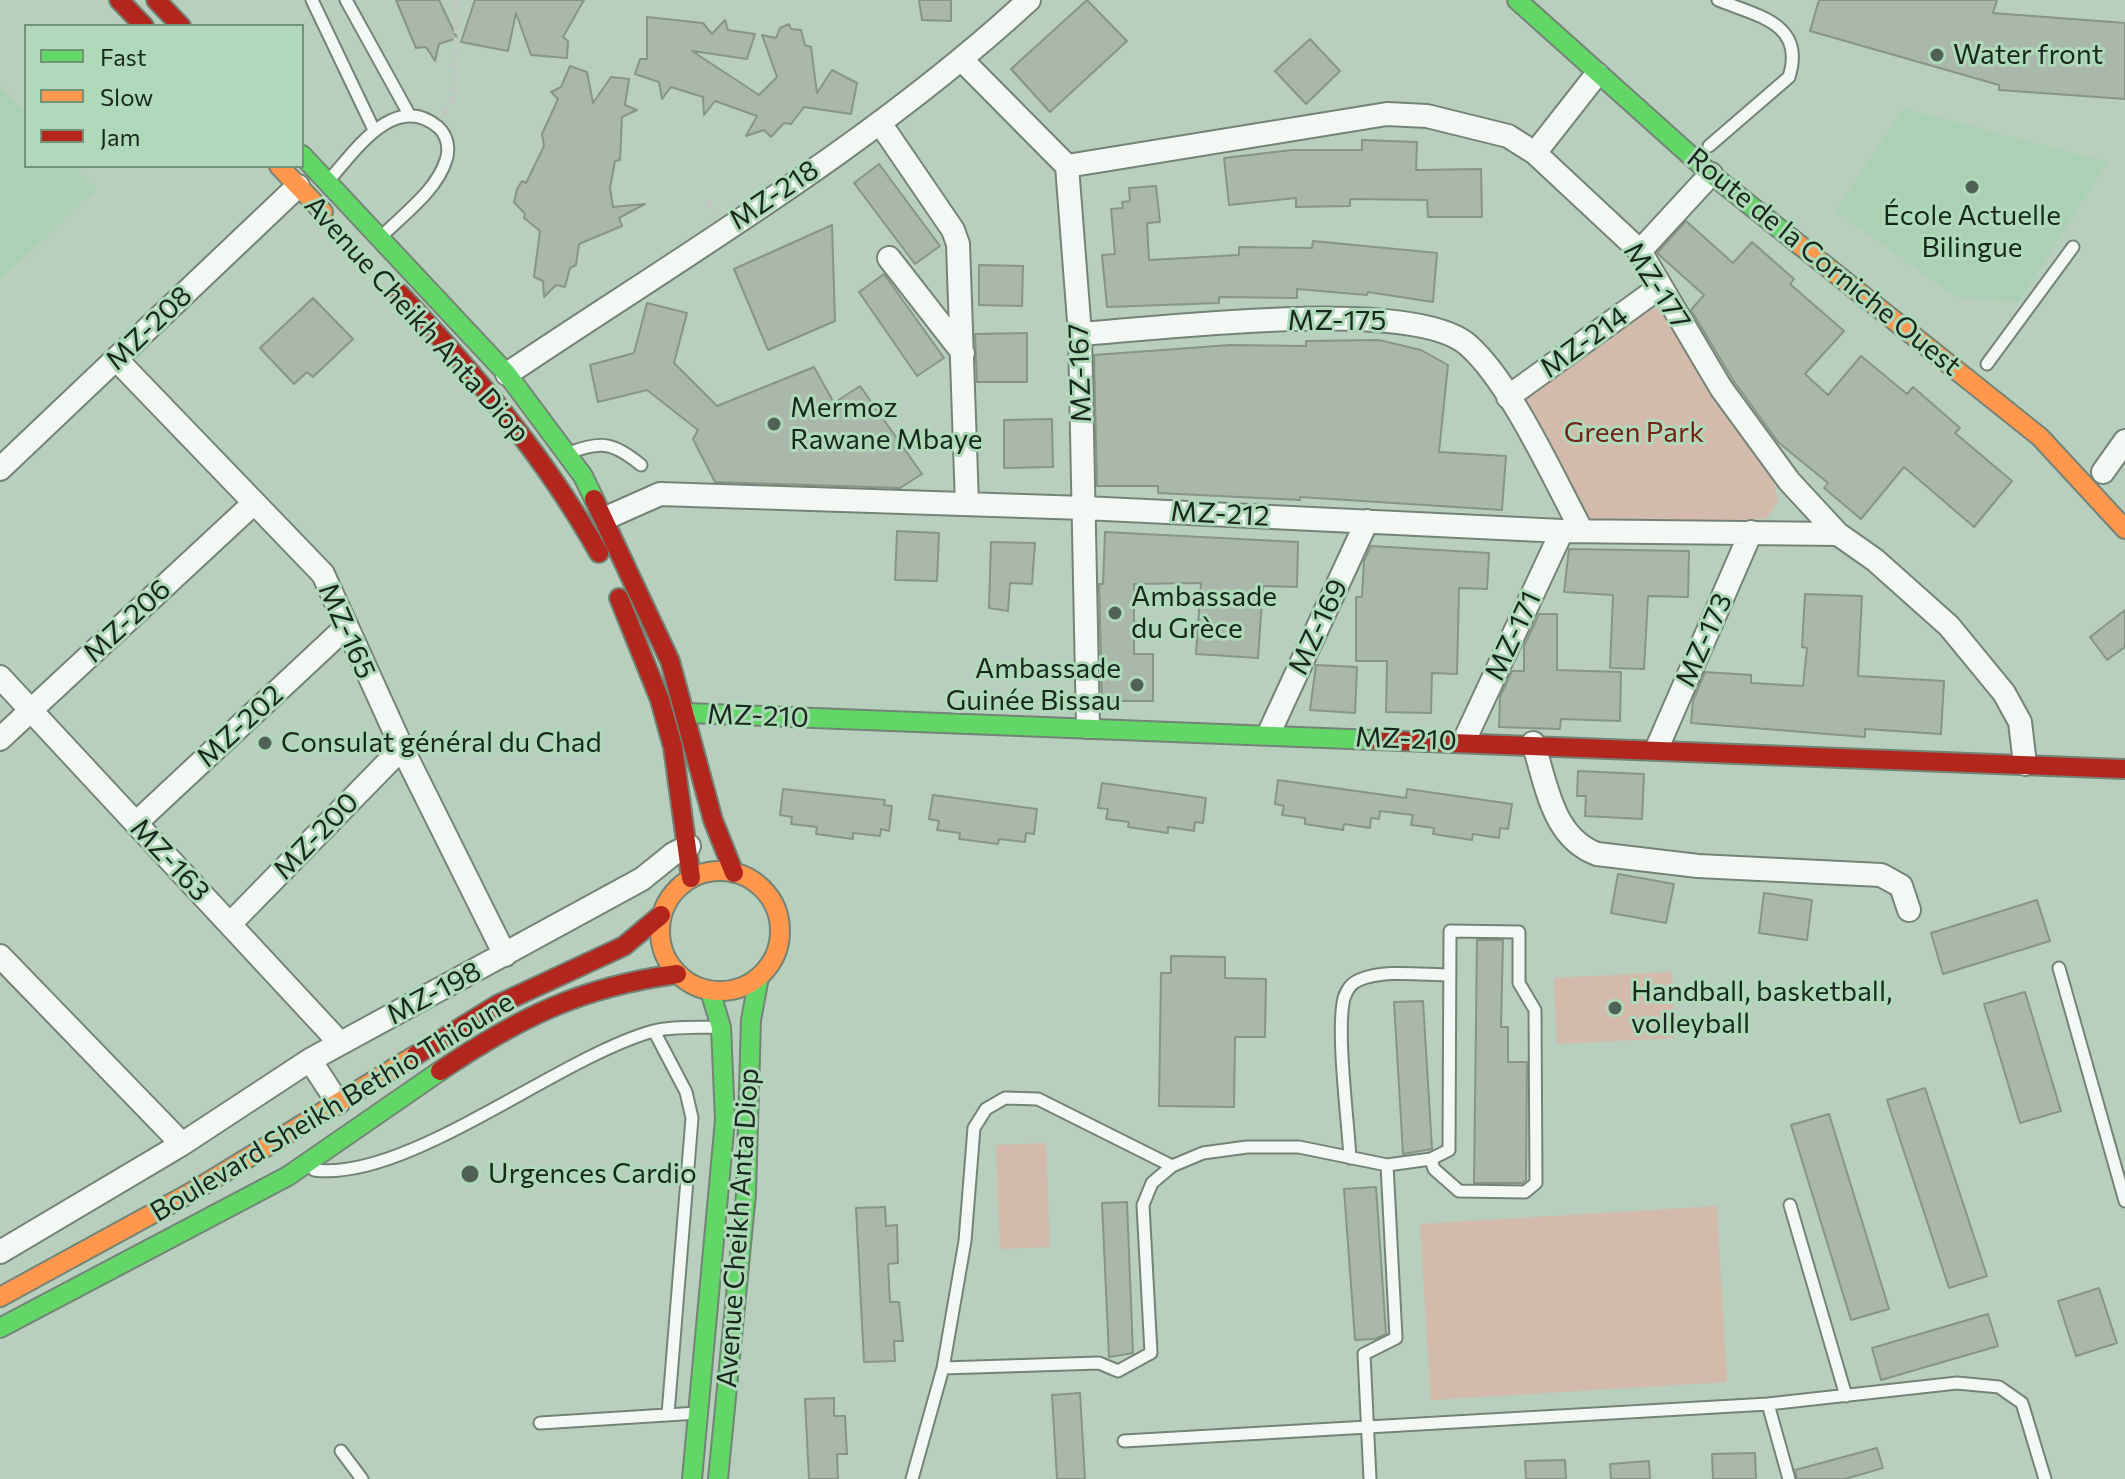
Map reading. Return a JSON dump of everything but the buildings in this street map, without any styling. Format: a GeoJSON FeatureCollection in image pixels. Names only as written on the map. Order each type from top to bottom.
{"type":"FeatureCollection","features":[{"type":"Feature","properties":{"kind":"main road"},"geometry":{"type":"LineString","coordinates":[[119,0],[142,24]]}},
{"type":"Feature","properties":{"kind":"main road"},"geometry":{"type":"LineString","coordinates":[[156,0],[179,24]]}},
{"type":"Feature","properties":{"kind":"main road","name":"Route de la Corniche Ouest"},"geometry":{"type":"LineString","coordinates":[[1517,0],[1597,74],[1710,153],[2040,437],[2125,529]]}},
{"type":"Feature","properties":{"kind":"main road"},"geometry":{"type":"LineString","coordinates":[[1546,0],[1599,48]]}},
{"type":"Feature","properties":{"kind":"main road","name":"Avenue Cheikh Anta Diop"},"geometry":{"type":"LineString","coordinates":[[304,157],[507,374],[568,453],[606,518],[661,637],[687,713],[713,820],[734,873]]}},
{"type":"Feature","properties":{"kind":"main road","name":"Avenue Cheikh Anta Diop"},"geometry":{"type":"LineString","coordinates":[[281,168],[341,231]]}},
{"type":"Feature","properties":{"kind":"main road","name":"Avenue Cheikh Anta Diop"},"geometry":{"type":"LineString","coordinates":[[383,276],[502,408],[552,475],[598,551],[665,718],[678,771],[691,878]]}},
{"type":"Feature","properties":{"kind":"main road"},"geometry":{"type":"LineString","coordinates":[[2098,467],[2118,491]]}},
{"type":"Feature","properties":{"kind":"main road","name":"MZ-210"},"geometry":{"type":"LineString","coordinates":[[687,713],[1533,743],[2125,769]]}},
{"type":"Feature","properties":{"kind":"main road"},"geometry":{"type":"LineString","coordinates":[[720,871],[734,873],[752,880],[766,892],[776,908],[780,927],[771,963],[759,977],[728,991],[710,991],[677,974],[661,947],[661,915],[673,894],[691,878],[720,871]]}},
{"type":"Feature","properties":{"kind":"main road","name":"Boulevard Sheikh Bethio Thioune"},"geometry":{"type":"LineString","coordinates":[[0,1297],[192,1192],[497,1005],[624,946],[661,915]]}},
{"type":"Feature","properties":{"kind":"main road","name":"Boulevard Sheikh Bethio Thioune"},"geometry":{"type":"LineString","coordinates":[[0,1328],[299,1169],[487,1039],[564,1000],[619,981],[677,974]]}},
{"type":"Feature","properties":{"kind":"main road","name":"Avenue Cheikh Anta Diop"},"geometry":{"type":"LineString","coordinates":[[718,1479],[746,1194],[751,1020],[759,977]]}},
{"type":"Feature","properties":{"kind":"main road","name":"Avenue Cheikh Anta Diop"},"geometry":{"type":"LineString","coordinates":[[692,1479],[725,1120],[721,1027],[710,991]]}},
{"type":"Feature","properties":{"kind":"street","name":"MZ-218"},"geometry":{"type":"LineString","coordinates":[[507,374],[880,123],[963,61],[1029,0]]}},
{"type":"Feature","properties":{"kind":"street"},"geometry":{"type":"LineString","coordinates":[[963,61],[1067,166]]}},
{"type":"Feature","properties":{"kind":"street"},"geometry":{"type":"LineString","coordinates":[[1535,153],[1597,74]]}},
{"type":"Feature","properties":{"kind":"street","name":"MZ-177"},"geometry":{"type":"LineString","coordinates":[[1067,166],[1387,114],[1427,116],[1508,136],[1535,153],[1640,251],[1756,440],[1838,534],[1875,560],[1949,626],[2004,693],[2020,722],[2025,764]]}},
{"type":"Feature","properties":{"kind":"street"},"geometry":{"type":"LineString","coordinates":[[880,123],[953,230],[958,244],[967,504]]}},
{"type":"Feature","properties":{"kind":"street"},"geometry":{"type":"LineString","coordinates":[[1640,251],[1710,153]]}},
{"type":"Feature","properties":{"kind":"street","name":"MZ-167"},"geometry":{"type":"LineString","coordinates":[[1067,166],[1080,334],[1088,727]]}},
{"type":"Feature","properties":{"kind":"street","name":"MZ-208"},"geometry":{"type":"LineString","coordinates":[[0,469],[298,186]]}},
{"type":"Feature","properties":{"kind":"street"},"geometry":{"type":"LineString","coordinates":[[889,258],[963,353]]}},
{"type":"Feature","properties":{"kind":"street","name":"MZ-214"},"geometry":{"type":"LineString","coordinates":[[1508,397],[1660,287]]}},
{"type":"Feature","properties":{"kind":"street","name":"MZ-175"},"geometry":{"type":"LineString","coordinates":[[1080,334],[1312,320],[1392,319],[1444,331],[1468,345],[1508,397],[1572,531]]}},
{"type":"Feature","properties":{"kind":"street","name":"MZ-165"},"geometry":{"type":"LineString","coordinates":[[116,359],[323,574],[402,748],[505,955]]}},
{"type":"Feature","properties":{"kind":"street"},"geometry":{"type":"LineString","coordinates":[[2098,467],[2125,441]]}},
{"type":"Feature","properties":{"kind":"street","name":"MZ-212"},"geometry":{"type":"LineString","coordinates":[[606,518],[660,494],[1084,508],[1572,531],[1838,534]]}},
{"type":"Feature","properties":{"kind":"street","name":"MZ-206"},"geometry":{"type":"LineString","coordinates":[[0,739],[254,503]]}},
{"type":"Feature","properties":{"kind":"street","name":"MZ-169"},"geometry":{"type":"LineString","coordinates":[[1269,733],[1367,521]]}},
{"type":"Feature","properties":{"kind":"street","name":"MZ-171"},"geometry":{"type":"LineString","coordinates":[[1464,741],[1572,531]]}},
{"type":"Feature","properties":{"kind":"street","name":"MZ-173"},"geometry":{"type":"LineString","coordinates":[[1657,748],[1751,532]]}},
{"type":"Feature","properties":{"kind":"street","name":"MZ-202"},"geometry":{"type":"LineString","coordinates":[[136,823],[345,628]]}},
{"type":"Feature","properties":{"kind":"street","name":"MZ-163"},"geometry":{"type":"LineString","coordinates":[[0,677],[340,1043]]}},
{"type":"Feature","properties":{"kind":"street"},"geometry":{"type":"LineString","coordinates":[[1533,743],[1561,829],[1585,850],[1698,866],[1881,875],[1901,886],[1909,910]]}},
{"type":"Feature","properties":{"kind":"street","name":"MZ-200"},"geometry":{"type":"LineString","coordinates":[[230,924],[402,748]]}},
{"type":"Feature","properties":{"kind":"street","name":"MZ-198"},"geometry":{"type":"LineString","coordinates":[[4,1243],[182,1144],[310,1060],[642,879],[673,854],[689,846]]}},
{"type":"Feature","properties":{"kind":"street"},"geometry":{"type":"LineString","coordinates":[[0,956],[182,1144]]}},
{"type":"Feature","properties":{"kind":"street"},"geometry":{"type":"LineString","coordinates":[[310,1060],[338,1103]]}},
{"type":"Feature","properties":{"kind":"lane"},"geometry":{"type":"LineString","coordinates":[[312,0],[374,130]]}},
{"type":"Feature","properties":{"kind":"lane"},"geometry":{"type":"LineString","coordinates":[[346,0],[410,116]]}},
{"type":"Feature","properties":{"kind":"lane"},"geometry":{"type":"LineString","coordinates":[[1710,153],[1789,77],[1794,64],[1789,35],[1781,26],[1718,0]]}},
{"type":"Feature","properties":{"kind":"lane"},"geometry":{"type":"LineString","coordinates":[[327,182],[374,130],[390,120],[410,116],[434,124],[448,142],[443,167],[426,191],[380,238]]}},
{"type":"Feature","properties":{"kind":"lane"},"geometry":{"type":"LineString","coordinates":[[1986,364],[2073,247]]}},
{"type":"Feature","properties":{"kind":"lane"},"geometry":{"type":"LineString","coordinates":[[568,453],[593,445],[616,446],[641,465]]}},
{"type":"Feature","properties":{"kind":"lane"},"geometry":{"type":"LineString","coordinates":[[943,1368],[1099,1363],[1118,1371],[1151,1353],[1143,1205],[1152,1183],[1172,1166],[1203,1153],[1247,1147],[1299,1147],[1387,1165],[1431,1159],[1449,1150],[1450,931],[1519,932],[1519,983],[1535,1010],[1536,1183],[1525,1192],[1459,1191],[1434,1169],[1431,1159]]}},
{"type":"Feature","properties":{"kind":"lane"},"geometry":{"type":"LineString","coordinates":[[2059,968],[2125,1201]]}},
{"type":"Feature","properties":{"kind":"lane"},"geometry":{"type":"LineString","coordinates":[[1350,1158],[1343,1036],[1343,1001],[1348,987],[1360,979],[1450,975]]}},
{"type":"Feature","properties":{"kind":"lane"},"geometry":{"type":"LineString","coordinates":[[299,1169],[326,1172],[393,1158],[565,1067],[654,1031],[721,1027]]}},
{"type":"Feature","properties":{"kind":"lane"},"geometry":{"type":"LineString","coordinates":[[654,1031],[686,1092],[692,1118],[668,1414]]}},
{"type":"Feature","properties":{"kind":"lane"},"geometry":{"type":"LineString","coordinates":[[912,1479],[943,1368],[965,1241],[974,1128],[986,1109],[1005,1098],[1038,1099],[1172,1166]]}},
{"type":"Feature","properties":{"kind":"lane"},"geometry":{"type":"LineString","coordinates":[[1370,1479],[1364,1354],[1396,1338],[1387,1165]]}},
{"type":"Feature","properties":{"kind":"lane"},"geometry":{"type":"LineString","coordinates":[[1790,1205],[1846,1396]]}},
{"type":"Feature","properties":{"kind":"lane"},"geometry":{"type":"LineString","coordinates":[[1124,1441],[1768,1404],[1957,1383],[1999,1387],[2022,1403],[2045,1479]]}},
{"type":"Feature","properties":{"kind":"lane"},"geometry":{"type":"LineString","coordinates":[[1768,1404],[1789,1479]]}},
{"type":"Feature","properties":{"kind":"lane"},"geometry":{"type":"LineString","coordinates":[[540,1423],[699,1413]]}},
{"type":"Feature","properties":{"kind":"lane"},"geometry":{"type":"LineString","coordinates":[[341,1451],[362,1479]]}},
{"type":"Feature","properties":{"kind":"path"},"geometry":{"type":"LineString","coordinates":[[434,124],[453,100],[457,0]]}},
{"type":"Feature","properties":{"kind":"shaded area"},"geometry":{"type":"Polygon","coordinates":[[[0,86],[24,111],[24,168],[77,168],[97,189],[0,280],[0,86]]]}},
{"type":"Feature","properties":{"kind":"shaded area","name":"École Actuelle Bilingue"},"geometry":{"type":"Polygon","coordinates":[[[1903,108],[2108,162],[2018,302],[1957,297],[1835,211],[1903,108]]]}},
{"type":"Feature","properties":{"kind":"green space","name":"Green Park"},"geometry":{"type":"Polygon","coordinates":[[[1642,306],[1662,309],[1707,387],[1773,478],[1778,500],[1767,519],[1657,522],[1587,518],[1524,412],[1525,397],[1642,306]]]}},
{"type":"Feature","properties":{"kind":"green space","name":"Handball, basketball, volleyball"},"geometry":{"type":"Polygon","coordinates":[[[1672,972],[1675,1038],[1557,1044],[1554,978],[1672,972]]]}},
{"type":"Feature","properties":{"kind":"green space"},"geometry":{"type":"Polygon","coordinates":[[[1046,1143],[1050,1247],[1000,1249],[996,1145],[1046,1143]]]}},
{"type":"Feature","properties":{"kind":"green space"},"geometry":{"type":"Polygon","coordinates":[[[1717,1206],[1727,1382],[1431,1400],[1420,1224],[1717,1206]]]}},
{"type":"Feature","properties":{"kind":"traffic: fast"},"geometry":{"type":"LineString","coordinates":[[1517,0],[1711,174],[1791,238]]}},
{"type":"Feature","properties":{"kind":"traffic: fast"},"geometry":{"type":"LineString","coordinates":[[304,157],[507,374],[583,476],[594,499]]}},
{"type":"Feature","properties":{"kind":"traffic: fast"},"geometry":{"type":"LineString","coordinates":[[687,713],[1375,740]]}},
{"type":"Feature","properties":{"kind":"traffic: fast"},"geometry":{"type":"LineString","coordinates":[[718,1479],[746,1194],[751,1020],[759,977]]}},
{"type":"Feature","properties":{"kind":"traffic: fast"},"geometry":{"type":"LineString","coordinates":[[692,1479],[725,1120],[721,1027],[710,991]]}},
{"type":"Feature","properties":{"kind":"traffic: fast"},"geometry":{"type":"LineString","coordinates":[[0,1328],[288,1176],[440,1071]]}},
{"type":"Feature","properties":{"kind":"traffic: slow"},"geometry":{"type":"LineString","coordinates":[[281,168],[323,212]]}},
{"type":"Feature","properties":{"kind":"traffic: slow"},"geometry":{"type":"LineString","coordinates":[[1791,238],[2040,437],[2125,529]]}},
{"type":"Feature","properties":{"kind":"traffic: slow"},"geometry":{"type":"LineString","coordinates":[[720,871],[743,875],[762,889],[776,908],[780,931],[776,954],[762,973],[743,987],[720,991],[697,987],[678,973],[664,954],[660,931],[664,908],[678,889],[697,875],[720,871]]}},
{"type":"Feature","properties":{"kind":"traffic: slow"},"geometry":{"type":"LineString","coordinates":[[0,1297],[192,1192],[416,1055]]}},
{"type":"Feature","properties":{"kind":"traffic: jam"},"geometry":{"type":"LineString","coordinates":[[119,0],[142,24]]}},
{"type":"Feature","properties":{"kind":"traffic: jam"},"geometry":{"type":"LineString","coordinates":[[156,0],[179,24]]}},
{"type":"Feature","properties":{"kind":"traffic: jam"},"geometry":{"type":"LineString","coordinates":[[400,294],[455,355],[532,450],[599,553]]}},
{"type":"Feature","properties":{"kind":"traffic: jam"},"geometry":{"type":"LineString","coordinates":[[594,499],[670,661],[713,820],[734,873]]}},
{"type":"Feature","properties":{"kind":"traffic: jam"},"geometry":{"type":"LineString","coordinates":[[619,598],[660,700],[673,747],[691,878]]}},
{"type":"Feature","properties":{"kind":"traffic: jam"},"geometry":{"type":"LineString","coordinates":[[1375,740],[2125,769]]}},
{"type":"Feature","properties":{"kind":"traffic: jam"},"geometry":{"type":"LineString","coordinates":[[416,1055],[497,1005],[624,946],[661,915]]}},
{"type":"Feature","properties":{"kind":"traffic: jam"},"geometry":{"type":"LineString","coordinates":[[440,1071],[497,1035],[552,1007],[611,987],[677,974]]}},
{"type":"Feature","properties":{"kind":"place","name":"Water front"},"geometry":{"type":"Point","coordinates":[1937,55]}},
{"type":"Feature","properties":{"kind":"place","name":"École Actuelle Bilingue"},"geometry":{"type":"Point","coordinates":[1972,187]}},
{"type":"Feature","properties":{"kind":"place","name":"Mermoz Rawane Mbaye"},"geometry":{"type":"Point","coordinates":[774,424]}},
{"type":"Feature","properties":{"kind":"place","name":"Ambassade du Grèce"},"geometry":{"type":"Point","coordinates":[1115,613]}},
{"type":"Feature","properties":{"kind":"place","name":"Ambassade Guinée Bissau"},"geometry":{"type":"Point","coordinates":[1137,685]}},
{"type":"Feature","properties":{"kind":"place","name":"Consulat général du Chad"},"geometry":{"type":"Point","coordinates":[265,743]}},
{"type":"Feature","properties":{"kind":"place","name":"Handball, basketball, volleyball"},"geometry":{"type":"Point","coordinates":[1615,1008]}},
{"type":"Feature","properties":{"kind":"place","name":"Urgences Cardio"},"geometry":{"type":"Point","coordinates":[470,1174]}}]}
